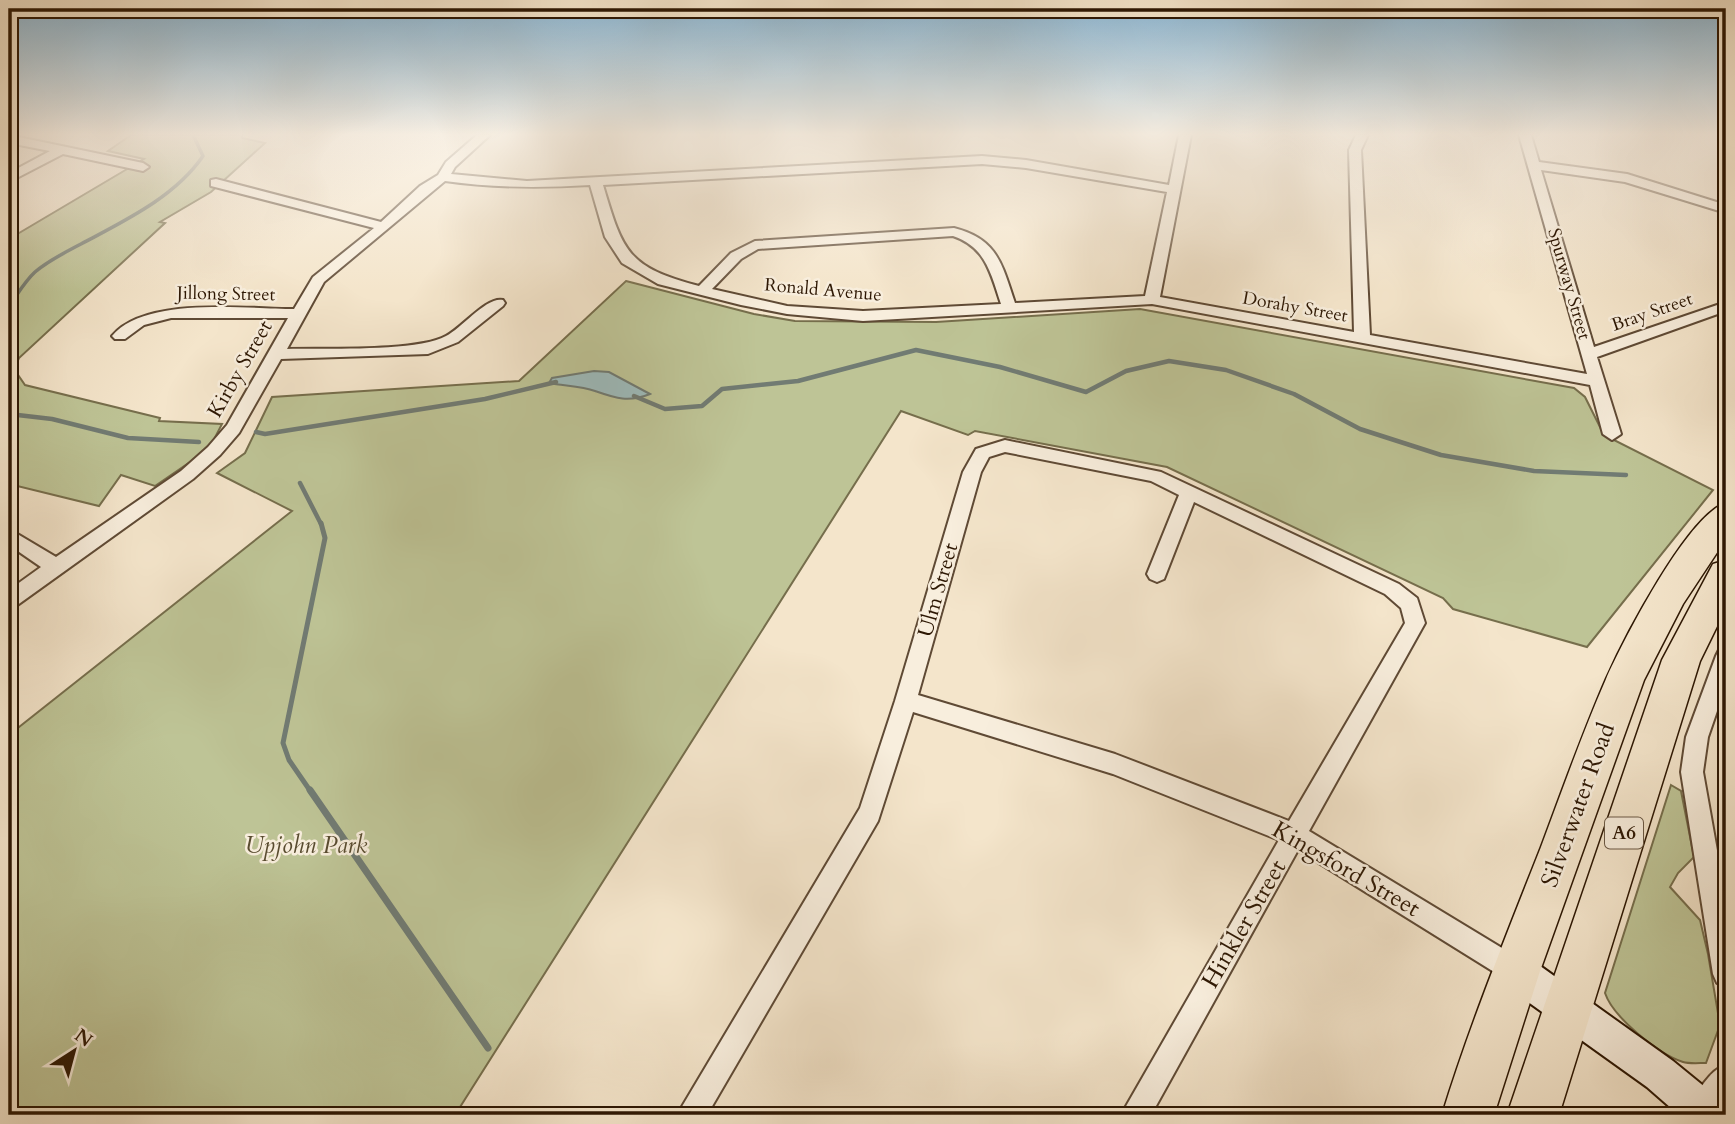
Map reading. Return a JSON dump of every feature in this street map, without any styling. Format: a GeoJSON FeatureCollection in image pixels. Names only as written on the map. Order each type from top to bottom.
{"type":"FeatureCollection","features":[{"type":"Feature","properties":{"kind":"highway","name":"Silverwater Road"},"geometry":{"type":"LineString","coordinates":[[1468,1115],[1516,971],[1625,680],[1645,636],[1677,579],[1726,515]]}},
{"type":"Feature","properties":{"kind":"highway","name":"A6"},"geometry":{"type":"LineString","coordinates":[[1533,1115],[1681,660],[1726,574]]}},
{"type":"Feature","properties":{"kind":"street"},"geometry":{"type":"LineString","coordinates":[[233,187],[384,227]]}},
{"type":"Feature","properties":{"kind":"street","name":"Kirby Street"},"geometry":{"type":"LineString","coordinates":[[9,600],[187,475],[214,452],[238,422],[318,280],[384,227],[427,187]]}},
{"type":"Feature","properties":{"kind":"street","name":"Ronald Avenue"},"geometry":{"type":"LineString","coordinates":[[596,187],[612,237],[627,260],[649,275],[702,291],[787,310],[863,316],[1152,300]]}},
{"type":"Feature","properties":{"kind":"street"},"geometry":{"type":"LineString","coordinates":[[1152,300],[1175,190],[1160,187]]}},
{"type":"Feature","properties":{"kind":"street"},"geometry":{"type":"LineString","coordinates":[[1356,187],[1362,339]]}},
{"type":"Feature","properties":{"kind":"street","name":"Spurway Street"},"geometry":{"type":"LineString","coordinates":[[1541,187],[1612,434]]}},
{"type":"Feature","properties":{"kind":"street"},"geometry":{"type":"LineString","coordinates":[[1656,187],[1726,209]]}},
{"type":"Feature","properties":{"kind":"street"},"geometry":{"type":"LineString","coordinates":[[702,291],[736,257],[755,245],[954,232],[983,244],[989,252],[1009,307]]}},
{"type":"Feature","properties":{"kind":"street","name":"Dorahy Street"},"geometry":{"type":"LineString","coordinates":[[1152,300],[1596,381]]}},
{"type":"Feature","properties":{"kind":"street"},"geometry":{"type":"LineString","coordinates":[[278,354],[428,349],[453,339],[498,303]]}},
{"type":"Feature","properties":{"kind":"street","name":"Bray Street"},"geometry":{"type":"LineString","coordinates":[[1590,354],[1726,306]]}},
{"type":"Feature","properties":{"kind":"street","name":"Jillong Street"},"geometry":{"type":"LineString","coordinates":[[120,336],[139,322],[170,313],[297,314]]}},
{"type":"Feature","properties":{"kind":"street","name":"Ulm Street"},"geometry":{"type":"LineString","coordinates":[[691,1115],[870,813],[906,701],[972,472],[982,453],[1005,446],[1155,476],[1392,589]]}},
{"type":"Feature","properties":{"kind":"street"},"geometry":{"type":"LineString","coordinates":[[1157,574],[1189,494]]}},
{"type":"Feature","properties":{"kind":"street"},"geometry":{"type":"LineString","coordinates":[[9,536],[56,567]]}},
{"type":"Feature","properties":{"kind":"street","name":"Hinkler Street"},"geometry":{"type":"LineString","coordinates":[[1135,1115],[1415,623],[1409,604],[1392,589]]}},
{"type":"Feature","properties":{"kind":"street"},"geometry":{"type":"LineString","coordinates":[[1726,656],[1697,737],[1692,772],[1726,974]]}},
{"type":"Feature","properties":{"kind":"street","name":"Kingsford Street"},"geometry":{"type":"LineString","coordinates":[[906,701],[1115,764],[1295,835],[1516,971],[1668,1080],[1705,1113]]}},
{"type":"Feature","properties":{"kind":"street"},"geometry":{"type":"LineString","coordinates":[[1705,1113],[1726,1078]]}},
{"type":"Feature","properties":{"kind":"green space"},"geometry":{"type":"Polygon","coordinates":[[[96,187],[216,187],[160,222],[165,223],[19,358],[14,369],[25,385],[160,418],[159,421],[222,424],[209,449],[155,486],[121,475],[99,506],[9,484],[9,239],[96,187]]]}},
{"type":"Feature","properties":{"kind":"green space","name":"Upjohn Park"},"geometry":{"type":"Polygon","coordinates":[[[626,281],[754,314],[795,321],[936,322],[1140,309],[1574,388],[1585,397],[1604,435],[1713,490],[1587,647],[1453,609],[1443,598],[1167,467],[975,431],[968,435],[901,411],[455,1115],[9,1115],[9,735],[292,511],[217,473],[245,453],[272,397],[519,381],[626,281]]]}},
{"type":"Feature","properties":{"kind":"green space"},"geometry":{"type":"Polygon","coordinates":[[[1671,785],[1681,791],[1694,857],[1678,873],[1670,887],[1700,920],[1720,1025],[1706,1063],[1683,1062],[1649,1043],[1617,1013],[1605,993],[1671,785]]]}},
{"type":"Feature","properties":{"kind":"water"},"geometry":{"type":"Polygon","coordinates":[[[594,371],[609,372],[650,394],[622,398],[584,388],[549,383],[552,378],[594,371]]]}},
{"type":"Feature","properties":{"kind":"waterway"},"geometry":{"type":"LineString","coordinates":[[9,306],[40,268],[148,207],[174,187]]}},
{"type":"Feature","properties":{"kind":"waterway"},"geometry":{"type":"LineString","coordinates":[[634,396],[665,409],[702,406],[722,389],[798,381],[916,350],[1000,367],[1086,392],[1126,371],[1169,361],[1226,370],[1294,394],[1360,429],[1441,455],[1534,471],[1626,475]]}},
{"type":"Feature","properties":{"kind":"waterway"},"geometry":{"type":"LineString","coordinates":[[256,432],[265,434],[485,399],[556,382]]}},
{"type":"Feature","properties":{"kind":"waterway"},"geometry":{"type":"LineString","coordinates":[[9,414],[52,419],[128,438],[199,442]]}},
{"type":"Feature","properties":{"kind":"waterway"},"geometry":{"type":"LineString","coordinates":[[300,483],[321,524]]}},
{"type":"Feature","properties":{"kind":"waterway"},"geometry":{"type":"LineString","coordinates":[[311,792],[289,760],[283,743],[325,538],[321,523]]}},
{"type":"Feature","properties":{"kind":"waterway"},"geometry":{"type":"LineString","coordinates":[[310,790],[488,1048]]}}]}
